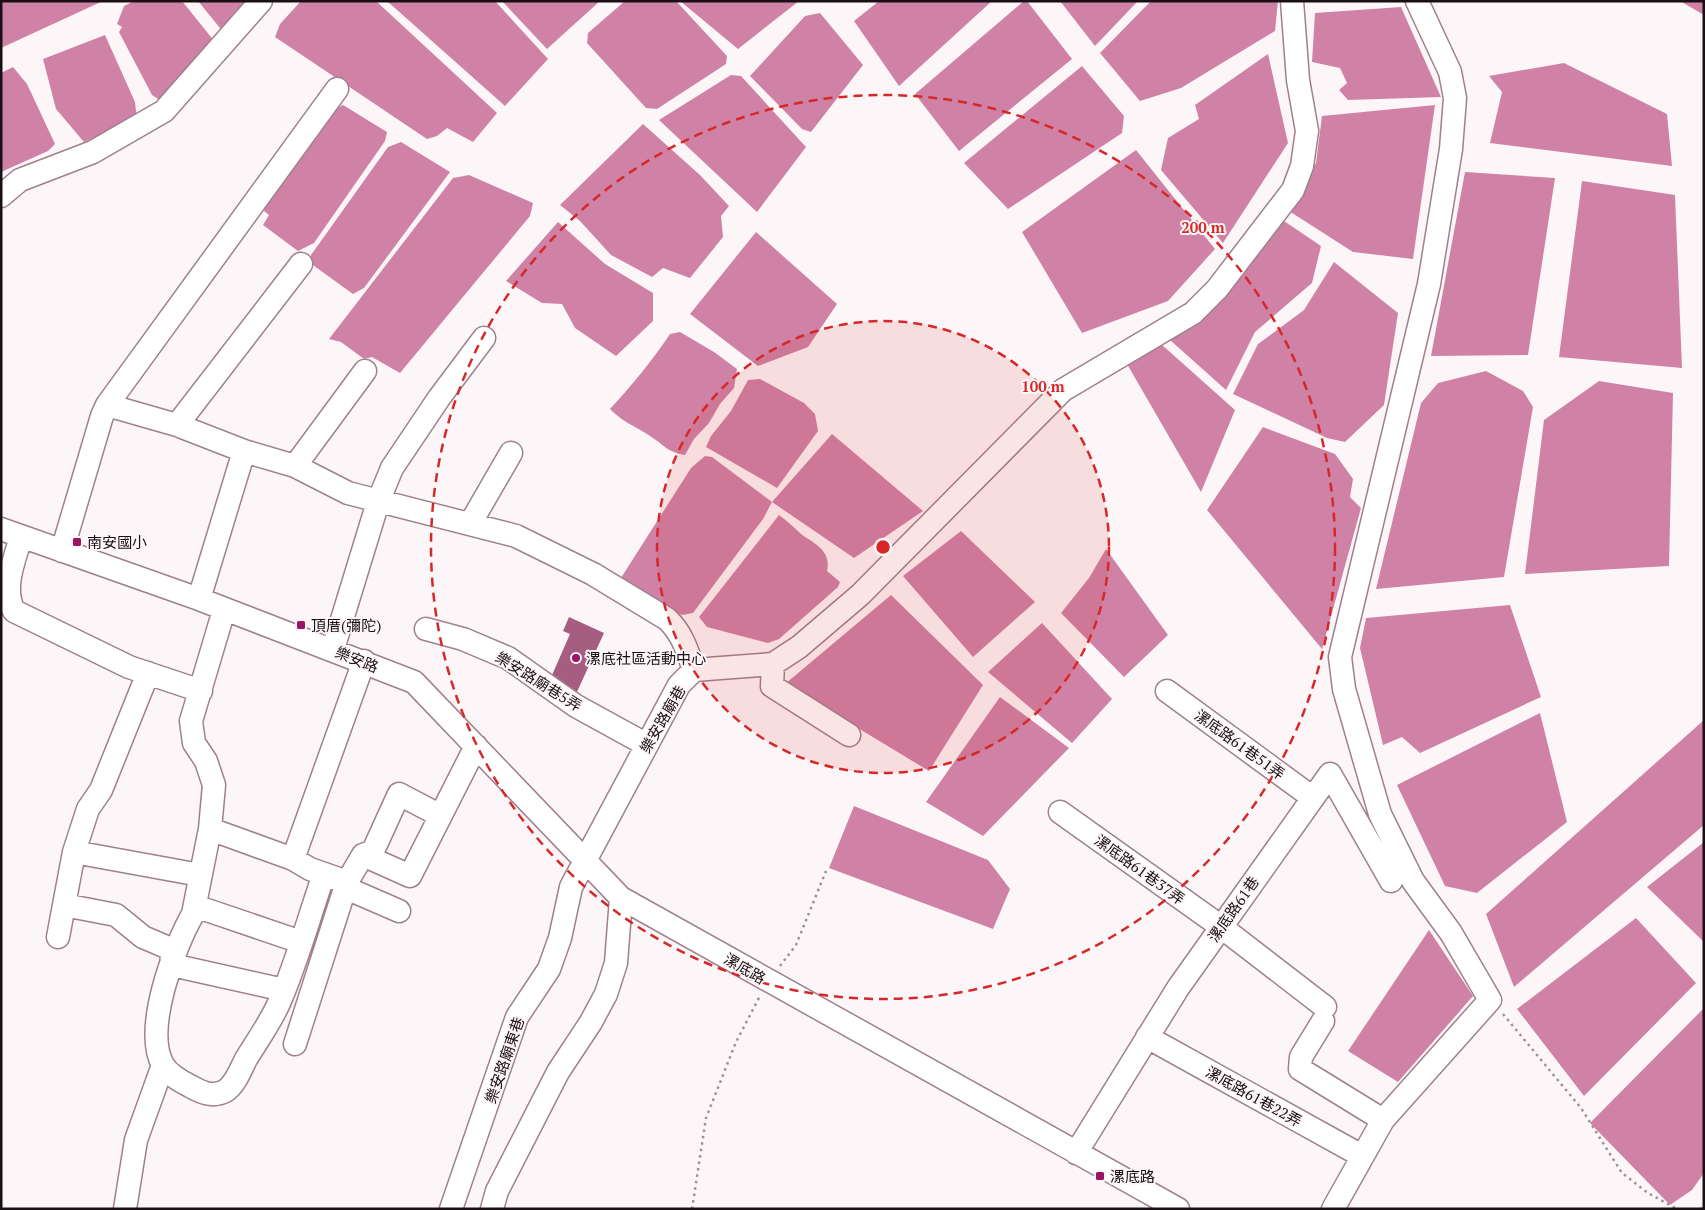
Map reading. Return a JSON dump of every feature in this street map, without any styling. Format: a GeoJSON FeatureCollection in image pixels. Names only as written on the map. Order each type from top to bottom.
{"type":"FeatureCollection","features":[{"type":"Feature","properties":{"kind":"street"},"geometry":{"type":"LineString","coordinates":[[1,196],[20,180],[93,152],[164,111],[261,1]]}},
{"type":"Feature","properties":{"kind":"street"},"geometry":{"type":"LineString","coordinates":[[849,736],[772,686],[773,664],[799,647],[860,595],[1063,390],[1193,313],[1217,289],[1293,190],[1302,166],[1307,131],[1298,80],[1292,1]]}},
{"type":"Feature","properties":{"kind":"street"},"geometry":{"type":"LineString","coordinates":[[1334,1209],[1383,1120],[1490,1000],[1451,933],[1413,881],[1380,814],[1344,688],[1340,657],[1429,284],[1451,149],[1455,98],[1450,72],[1417,1]]}},
{"type":"Feature","properties":{"kind":"street"},"geometry":{"type":"LineString","coordinates":[[62,551],[102,416],[107,405],[337,88]]}},
{"type":"Feature","properties":{"kind":"street"},"geometry":{"type":"LineString","coordinates":[[177,425],[301,264]]}},
{"type":"Feature","properties":{"kind":"street"},"geometry":{"type":"LineString","coordinates":[[333,649],[378,502],[392,468],[439,398],[484,338]]}},
{"type":"Feature","properties":{"kind":"street"},"geometry":{"type":"LineString","coordinates":[[296,466],[365,371]]}},
{"type":"Feature","properties":{"kind":"street"},"geometry":{"type":"LineString","coordinates":[[107,405],[177,425],[244,451],[296,466],[336,489],[378,502],[516,536],[593,574],[666,619],[676,628],[685,644],[694,670]]}},
{"type":"Feature","properties":{"kind":"street"},"geometry":{"type":"LineString","coordinates":[[199,599],[244,451]]}},
{"type":"Feature","properties":{"kind":"street"},"geometry":{"type":"LineString","coordinates":[[470,524],[511,453]]}},
{"type":"Feature","properties":{"kind":"street"},"geometry":{"type":"LineString","coordinates":[[11,533],[8,584],[9,601],[14,611],[129,667],[201,691]]}},
{"type":"Feature","properties":{"kind":"street","name":"樂安路"},"geometry":{"type":"LineString","coordinates":[[11,533],[199,599],[224,610],[333,649],[414,682],[584,861]]}},
{"type":"Feature","properties":{"kind":"street"},"geometry":{"type":"LineString","coordinates":[[224,610],[191,721],[191,735],[212,774],[214,785],[210,829],[195,906],[158,1005],[156,1020],[155,1040],[163,1065],[174,1077],[204,1094],[213,1095],[226,1090],[236,1078],[278,1005],[324,874]]}},
{"type":"Feature","properties":{"kind":"street","name":"樂安路廟巷5弄"},"geometry":{"type":"LineString","coordinates":[[426,629],[463,639],[508,658],[576,706],[647,745]]}},
{"type":"Feature","properties":{"kind":"street"},"geometry":{"type":"LineString","coordinates":[[293,859],[364,661]]}},
{"type":"Feature","properties":{"kind":"street","name":"樂安路廟巷"},"geometry":{"type":"LineString","coordinates":[[584,861],[680,685],[694,670],[773,664]]}},
{"type":"Feature","properties":{"kind":"street"},"geometry":{"type":"LineString","coordinates":[[58,937],[74,852],[88,809],[101,790],[148,673]]}},
{"type":"Feature","properties":{"kind":"street","name":"漯底路61巷51弄"},"geometry":{"type":"LineString","coordinates":[[1167,691],[1313,798]]}},
{"type":"Feature","properties":{"kind":"street"},"geometry":{"type":"LineString","coordinates":[[363,855],[410,876],[439,815],[476,746]]}},
{"type":"Feature","properties":{"kind":"street","name":"漯底路61巷"},"geometry":{"type":"LineString","coordinates":[[1076,1153],[1147,1037],[1220,926],[1330,774],[1391,881]]}},
{"type":"Feature","properties":{"kind":"street"},"geometry":{"type":"LineString","coordinates":[[295,1044],[347,882],[363,855],[373,851],[399,794],[439,815]]}},
{"type":"Feature","properties":{"kind":"street","name":"漯底路61巷37弄"},"geometry":{"type":"LineString","coordinates":[[1060,812],[1220,926],[1324,1014],[1301,1057],[1300,1068],[1383,1120]]}},
{"type":"Feature","properties":{"kind":"street"},"geometry":{"type":"LineString","coordinates":[[210,829],[293,859],[310,870],[347,882],[353,891],[399,911]]}},
{"type":"Feature","properties":{"kind":"street"},"geometry":{"type":"LineString","coordinates":[[74,852],[200,875]]}},
{"type":"Feature","properties":{"kind":"street","name":"漯底路"},"geometry":{"type":"LineString","coordinates":[[584,861],[621,898],[1178,1209]]}},
{"type":"Feature","properties":{"kind":"street","name":"樂安路廟東巷"},"geometry":{"type":"LineString","coordinates":[[451,1209],[517,1017],[549,969],[560,938],[571,887],[584,861]]}},
{"type":"Feature","properties":{"kind":"street"},"geometry":{"type":"LineString","coordinates":[[492,1209],[497,1191],[558,1072],[591,1022],[606,994],[616,963],[621,898]]}},
{"type":"Feature","properties":{"kind":"street"},"geometry":{"type":"LineString","coordinates":[[64,905],[116,915],[144,937],[171,949],[172,965]]}},
{"type":"Feature","properties":{"kind":"street"},"geometry":{"type":"LineString","coordinates":[[195,906],[301,942]]}},
{"type":"Feature","properties":{"kind":"street"},"geometry":{"type":"LineString","coordinates":[[172,965],[284,990]]}},
{"type":"Feature","properties":{"kind":"street","name":"漯底路61巷22弄"},"geometry":{"type":"LineString","coordinates":[[1147,1037],[1362,1156]]}},
{"type":"Feature","properties":{"kind":"street"},"geometry":{"type":"LineString","coordinates":[[125,1209],[136,1140],[163,1065]]}},
{"type":"Feature","properties":{"kind":"path"},"geometry":{"type":"LineString","coordinates":[[692,1209],[706,1118],[736,1042],[768,981],[796,945],[826,871]]}},
{"type":"Feature","properties":{"kind":"path"},"geometry":{"type":"LineString","coordinates":[[1490,1000],[1581,1108],[1622,1173],[1648,1193],[1677,1209]]}},
{"type":"Feature","properties":{"kind":"path"},"geometry":{"type":"LineString","coordinates":[[1700,1209],[1704,1208]]}},
{"type":"Feature","properties":{"kind":"shaded area"},"geometry":{"type":"Polygon","coordinates":[[[1,1],[103,1],[1,48],[1,1]]]}},
{"type":"Feature","properties":{"kind":"shaded area"},"geometry":{"type":"Polygon","coordinates":[[[134,1],[182,1],[215,42],[163,102],[152,95],[119,32],[122,27],[117,24],[124,6],[134,1]]]}},
{"type":"Feature","properties":{"kind":"shaded area"},"geometry":{"type":"Polygon","coordinates":[[[198,1],[251,1],[224,33],[198,1]]]}},
{"type":"Feature","properties":{"kind":"shaded area"},"geometry":{"type":"Polygon","coordinates":[[[301,1],[376,1],[497,113],[473,142],[447,128],[437,136],[427,139],[275,37],[280,24],[301,1]]]}},
{"type":"Feature","properties":{"kind":"shaded area"},"geometry":{"type":"Polygon","coordinates":[[[387,1],[495,1],[548,59],[505,106],[387,1]]]}},
{"type":"Feature","properties":{"kind":"shaded area"},"geometry":{"type":"Polygon","coordinates":[[[502,1],[600,1],[547,49],[502,1]]]}},
{"type":"Feature","properties":{"kind":"shaded area"},"geometry":{"type":"Polygon","coordinates":[[[625,1],[676,1],[727,56],[726,64],[657,109],[646,108],[587,43],[588,33],[625,1]]]}},
{"type":"Feature","properties":{"kind":"shaded area"},"geometry":{"type":"Polygon","coordinates":[[[680,1],[799,1],[738,49],[680,1]]]}},
{"type":"Feature","properties":{"kind":"shaded area"},"geometry":{"type":"Polygon","coordinates":[[[879,1],[992,1],[899,86],[854,21],[879,1]]]}},
{"type":"Feature","properties":{"kind":"shaded area"},"geometry":{"type":"Polygon","coordinates":[[[1024,1],[1027,1],[1072,59],[959,151],[915,94],[1024,1]]]}},
{"type":"Feature","properties":{"kind":"shaded area"},"geometry":{"type":"Polygon","coordinates":[[[1060,1],[1138,1],[1095,46],[1060,1]]]}},
{"type":"Feature","properties":{"kind":"shaded area"},"geometry":{"type":"Polygon","coordinates":[[[1151,1],[1278,1],[1275,31],[1181,88],[1140,101],[1100,53],[1151,1]]]}},
{"type":"Feature","properties":{"kind":"shaded area"},"geometry":{"type":"Polygon","coordinates":[[[1680,1],[1704,1],[1704,15],[1680,1]]]}},
{"type":"Feature","properties":{"kind":"shaded area"},"geometry":{"type":"Polygon","coordinates":[[[1401,7],[1441,97],[1348,100],[1339,90],[1347,83],[1340,68],[1312,62],[1315,13],[1401,7]]]}},
{"type":"Feature","properties":{"kind":"shaded area"},"geometry":{"type":"Polygon","coordinates":[[[820,13],[863,65],[811,132],[802,129],[750,76],[805,16],[820,13]]]}},
{"type":"Feature","properties":{"kind":"shaded area"},"geometry":{"type":"Polygon","coordinates":[[[105,35],[135,102],[137,120],[84,142],[56,109],[43,59],[105,35]]]}},
{"type":"Feature","properties":{"kind":"shaded area"},"geometry":{"type":"Polygon","coordinates":[[[1268,54],[1288,143],[1223,243],[1161,170],[1168,138],[1199,119],[1195,105],[1268,54]]]}},
{"type":"Feature","properties":{"kind":"shaded area"},"geometry":{"type":"Polygon","coordinates":[[[1564,63],[1667,114],[1672,166],[1490,143],[1502,92],[1489,76],[1564,63]]]}},
{"type":"Feature","properties":{"kind":"shaded area"},"geometry":{"type":"Polygon","coordinates":[[[1082,66],[1124,116],[1122,133],[1008,209],[964,163],[1082,66]]]}},
{"type":"Feature","properties":{"kind":"shaded area"},"geometry":{"type":"Polygon","coordinates":[[[13,67],[27,84],[55,144],[48,151],[1,172],[1,73],[13,67]]]}},
{"type":"Feature","properties":{"kind":"shaded area"},"geometry":{"type":"Polygon","coordinates":[[[731,75],[741,76],[806,147],[757,212],[659,120],[731,75]]]}},
{"type":"Feature","properties":{"kind":"shaded area"},"geometry":{"type":"Polygon","coordinates":[[[343,105],[387,132],[385,141],[314,243],[298,251],[263,225],[269,215],[264,211],[267,202],[333,110],[343,105]]]}},
{"type":"Feature","properties":{"kind":"shaded area"},"geometry":{"type":"Polygon","coordinates":[[[1435,105],[1413,259],[1353,252],[1289,211],[1316,163],[1322,116],[1435,105]]]}},
{"type":"Feature","properties":{"kind":"shaded area"},"geometry":{"type":"Polygon","coordinates":[[[643,124],[700,175],[729,206],[721,216],[723,237],[690,278],[663,268],[652,277],[611,255],[580,221],[560,205],[643,124]]]}},
{"type":"Feature","properties":{"kind":"shaded area"},"geometry":{"type":"Polygon","coordinates":[[[401,142],[450,172],[364,288],[353,294],[310,263],[311,255],[388,147],[401,142]]]}},
{"type":"Feature","properties":{"kind":"shaded area"},"geometry":{"type":"Polygon","coordinates":[[[1136,150],[1215,249],[1168,301],[1082,333],[1022,232],[1136,150]]]}},
{"type":"Feature","properties":{"kind":"shaded area"},"geometry":{"type":"Polygon","coordinates":[[[1465,172],[1555,178],[1528,355],[1431,356],[1465,172]]]}},
{"type":"Feature","properties":{"kind":"shaded area"},"geometry":{"type":"Polygon","coordinates":[[[469,175],[533,203],[530,216],[400,373],[372,357],[364,359],[341,342],[329,339],[453,178],[469,175]]]}},
{"type":"Feature","properties":{"kind":"shaded area"},"geometry":{"type":"Polygon","coordinates":[[[1582,181],[1675,195],[1682,368],[1559,357],[1582,181]]]}},
{"type":"Feature","properties":{"kind":"shaded area"},"geometry":{"type":"Polygon","coordinates":[[[1284,221],[1321,246],[1312,283],[1255,332],[1226,390],[1170,340],[1284,221]]]}},
{"type":"Feature","properties":{"kind":"shaded area"},"geometry":{"type":"Polygon","coordinates":[[[558,222],[605,264],[653,293],[653,321],[616,356],[575,328],[562,304],[542,303],[506,281],[558,222]]]}},
{"type":"Feature","properties":{"kind":"shaded area"},"geometry":{"type":"Polygon","coordinates":[[[756,232],[837,304],[808,347],[758,366],[690,314],[756,232]]]}},
{"type":"Feature","properties":{"kind":"shaded area"},"geometry":{"type":"Polygon","coordinates":[[[1334,262],[1398,313],[1384,405],[1345,442],[1327,438],[1233,394],[1258,344],[1304,310],[1334,262]]]}},
{"type":"Feature","properties":{"kind":"shaded area"},"geometry":{"type":"Polygon","coordinates":[[[680,332],[714,352],[737,369],[734,388],[720,404],[709,423],[694,439],[685,455],[670,450],[610,409],[642,373],[670,334],[680,332]]]}},
{"type":"Feature","properties":{"kind":"shaded area"},"geometry":{"type":"Polygon","coordinates":[[[1161,344],[1235,410],[1201,492],[1127,364],[1161,344]]]}},
{"type":"Feature","properties":{"kind":"shaded area"},"geometry":{"type":"Polygon","coordinates":[[[1486,371],[1523,391],[1533,407],[1504,577],[1376,589],[1421,403],[1438,383],[1486,371]]]}},
{"type":"Feature","properties":{"kind":"shaded area"},"geometry":{"type":"Polygon","coordinates":[[[760,379],[804,403],[815,414],[818,431],[777,488],[706,447],[711,436],[731,411],[748,380],[760,379]]]}},
{"type":"Feature","properties":{"kind":"shaded area"},"geometry":{"type":"Polygon","coordinates":[[[1599,381],[1673,393],[1669,566],[1525,574],[1544,420],[1599,381]]]}},
{"type":"Feature","properties":{"kind":"shaded area"},"geometry":{"type":"Polygon","coordinates":[[[1263,427],[1335,454],[1353,479],[1350,497],[1361,508],[1322,649],[1207,510],[1263,427]]]}},
{"type":"Feature","properties":{"kind":"shaded area"},"geometry":{"type":"Polygon","coordinates":[[[832,434],[923,511],[854,558],[772,502],[832,434]]]}},
{"type":"Feature","properties":{"kind":"shaded area"},"geometry":{"type":"Polygon","coordinates":[[[705,456],[712,457],[772,502],[763,519],[693,613],[682,615],[619,581],[691,468],[705,456]]]}},
{"type":"Feature","properties":{"kind":"shaded area"},"geometry":{"type":"Polygon","coordinates":[[[779,515],[824,552],[828,564],[827,571],[840,582],[838,587],[779,639],[768,643],[707,627],[699,617],[779,515]]]}},
{"type":"Feature","properties":{"kind":"shaded area"},"geometry":{"type":"Polygon","coordinates":[[[961,531],[1035,602],[973,657],[903,576],[961,531]]]}},
{"type":"Feature","properties":{"kind":"shaded area"},"geometry":{"type":"Polygon","coordinates":[[[1106,549],[1168,635],[1124,677],[1061,613],[1089,578],[1106,549]]]}},
{"type":"Feature","properties":{"kind":"shaded area"},"geometry":{"type":"Polygon","coordinates":[[[891,595],[983,685],[929,771],[785,684],[891,595]]]}},
{"type":"Feature","properties":{"kind":"shaded area"},"geometry":{"type":"Polygon","coordinates":[[[1510,605],[1541,697],[1420,753],[1402,737],[1383,745],[1360,648],[1366,618],[1510,605]]]}},
{"type":"Feature","properties":{"kind":"shaded area"},"geometry":{"type":"Polygon","coordinates":[[[1042,623],[1112,699],[1072,743],[988,672],[1042,623]]]}},
{"type":"Feature","properties":{"kind":"shaded area"},"geometry":{"type":"Polygon","coordinates":[[[1000,697],[1069,748],[983,836],[926,802],[1000,697]]]}},
{"type":"Feature","properties":{"kind":"shaded area"},"geometry":{"type":"Polygon","coordinates":[[[1540,713],[1567,822],[1477,893],[1445,886],[1397,785],[1540,713]]]}},
{"type":"Feature","properties":{"kind":"shaded area"},"geometry":{"type":"Polygon","coordinates":[[[1704,720],[1704,825],[1514,987],[1486,914],[1704,720]]]}},
{"type":"Feature","properties":{"kind":"shaded area"},"geometry":{"type":"Polygon","coordinates":[[[854,806],[988,860],[1010,889],[993,929],[829,868],[854,806]]]}},
{"type":"Feature","properties":{"kind":"shaded area"},"geometry":{"type":"Polygon","coordinates":[[[1704,842],[1704,942],[1647,887],[1704,842]]]}},
{"type":"Feature","properties":{"kind":"shaded area"},"geometry":{"type":"Polygon","coordinates":[[[1636,918],[1696,983],[1584,1096],[1517,1009],[1636,918]]]}},
{"type":"Feature","properties":{"kind":"shaded area"},"geometry":{"type":"Polygon","coordinates":[[[1429,930],[1473,996],[1398,1082],[1348,1051],[1429,930]]]}},
{"type":"Feature","properties":{"kind":"shaded area"},"geometry":{"type":"Polygon","coordinates":[[[1704,1008],[1704,1173],[1692,1190],[1670,1205],[1590,1123],[1704,1008]]]}},
{"type":"Feature","properties":{"kind":"building","name":"漯底社區活動中心"},"geometry":{"type":"Polygon","coordinates":[[[569,617],[604,633],[576,694],[549,682],[570,634],[563,631],[569,617]]]}},
{"type":"Feature","properties":{"kind":"place","name":"南安國小"},"geometry":{"type":"Point","coordinates":[77,542]}},
{"type":"Feature","properties":{"kind":"place","name":"頂厝(彌陀)"},"geometry":{"type":"Point","coordinates":[301,625]}},
{"type":"Feature","properties":{"kind":"place","name":"漯底社區活動中心"},"geometry":{"type":"Point","coordinates":[576,658]}},
{"type":"Feature","properties":{"kind":"place","name":"漯底路"},"geometry":{"type":"Point","coordinates":[1100,1176]}}]}
